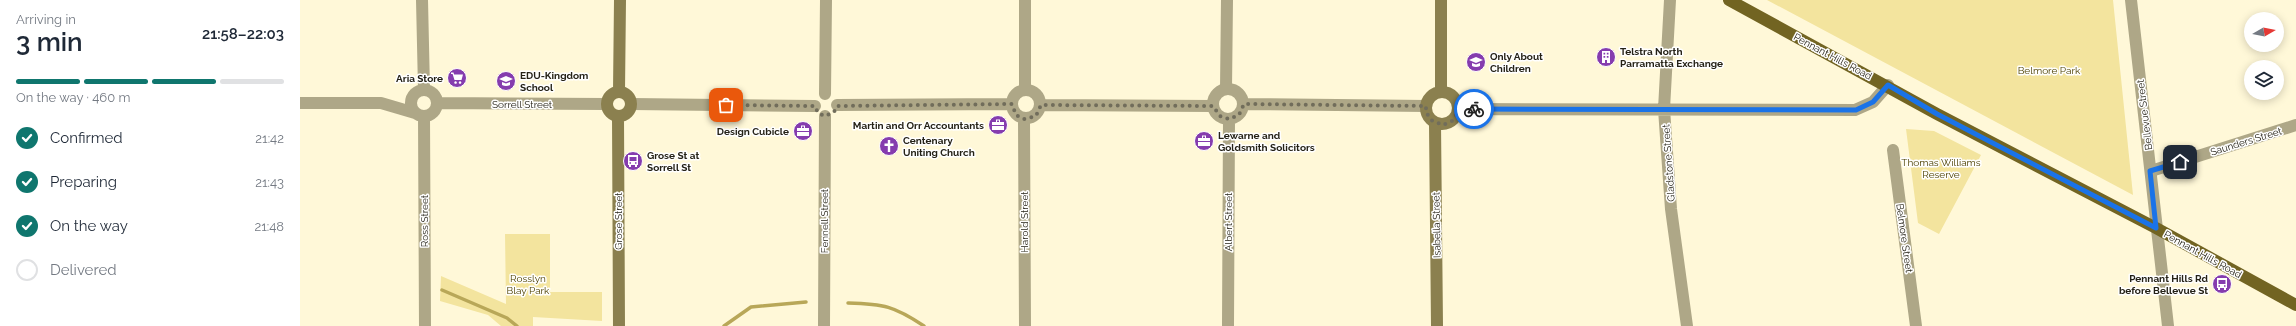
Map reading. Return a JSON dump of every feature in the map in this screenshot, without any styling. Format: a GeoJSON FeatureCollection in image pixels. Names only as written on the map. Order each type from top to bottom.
{"type":"FeatureCollection","features":[{"type":"Feature","properties":{"kind":"main road","name":"Pennant Hills Road"},"geometry":{"type":"LineString","coordinates":[[1729,0],[1888,85],[1937,114],[2156,228],[2296,305]]}},
{"type":"Feature","properties":{"kind":"street"},"geometry":{"type":"LineString","coordinates":[[422,0],[424,90]]}},
{"type":"Feature","properties":{"kind":"street"},"geometry":{"type":"LineString","coordinates":[[619,92],[620,0]]}},
{"type":"Feature","properties":{"kind":"street"},"geometry":{"type":"LineString","coordinates":[[824,94],[826,0]]}},
{"type":"Feature","properties":{"kind":"street"},"geometry":{"type":"LineString","coordinates":[[1025,0],[1025,90]]}},
{"type":"Feature","properties":{"kind":"street"},"geometry":{"type":"LineString","coordinates":[[1226,89],[1227,0]]}},
{"type":"Feature","properties":{"kind":"street"},"geometry":{"type":"LineString","coordinates":[[1440,92],[1441,0]]}},
{"type":"Feature","properties":{"kind":"street","name":"Gladstone Street"},"geometry":{"type":"LineString","coordinates":[[1670,0],[1664,109],[1671,209],[1687,326]]}},
{"type":"Feature","properties":{"kind":"street","name":"Bellevue Street"},"geometry":{"type":"LineString","coordinates":[[2131,0],[2168,326]]}},
{"type":"Feature","properties":{"kind":"street"},"geometry":{"type":"LineString","coordinates":[[1458,112],[1465,109],[1856,110],[1873,102],[1888,85]]}},
{"type":"Feature","properties":{"kind":"street"},"geometry":{"type":"LineString","coordinates":[[1231,88],[1240,93],[1244,104],[1239,115],[1229,119],[1220,116],[1213,106],[1216,94],[1226,89],[1231,88]]}},
{"type":"Feature","properties":{"kind":"street"},"geometry":{"type":"LineString","coordinates":[[300,103],[381,103],[412,96],[424,90],[433,93],[437,103],[434,111],[419,114],[381,103]]}},
{"type":"Feature","properties":{"kind":"street"},"geometry":{"type":"LineString","coordinates":[[1025,90],[1036,93],[1041,105],[1036,116],[1024,119],[1016,115],[1012,104],[1016,94],[1025,90]]}},
{"type":"Feature","properties":{"kind":"street"},"geometry":{"type":"LineString","coordinates":[[619,92],[628,96],[631,104],[628,113],[618,116],[610,111],[607,104],[611,94],[619,92]]}},
{"type":"Feature","properties":{"kind":"street"},"geometry":{"type":"LineString","coordinates":[[1440,92],[1451,95],[1455,99],[1458,112],[1456,117],[1449,123],[1435,123],[1428,118],[1426,106],[1433,94],[1440,92]]}},
{"type":"Feature","properties":{"kind":"street"},"geometry":{"type":"LineString","coordinates":[[824,94],[835,98],[837,106],[834,112],[825,116],[818,113],[815,106],[816,99],[824,94]]}},
{"type":"Feature","properties":{"kind":"street"},"geometry":{"type":"LineString","coordinates":[[412,96],[411,105],[419,114]]}},
{"type":"Feature","properties":{"kind":"street","name":"Sorrell Street"},"geometry":{"type":"LineString","coordinates":[[437,103],[607,104]]}},
{"type":"Feature","properties":{"kind":"street"},"geometry":{"type":"LineString","coordinates":[[631,104],[815,106]]}},
{"type":"Feature","properties":{"kind":"street"},"geometry":{"type":"LineString","coordinates":[[837,106],[1012,104]]}},
{"type":"Feature","properties":{"kind":"street"},"geometry":{"type":"LineString","coordinates":[[1244,104],[1426,106]]}},
{"type":"Feature","properties":{"kind":"street"},"geometry":{"type":"LineString","coordinates":[[1041,105],[1213,106]]}},
{"type":"Feature","properties":{"kind":"street","name":"Ross Street"},"geometry":{"type":"LineString","coordinates":[[419,114],[425,326]]}},
{"type":"Feature","properties":{"kind":"street","name":"Grose Street"},"geometry":{"type":"LineString","coordinates":[[618,116],[618,326]]}},
{"type":"Feature","properties":{"kind":"street","name":"Fennell Street"},"geometry":{"type":"LineString","coordinates":[[824,326],[825,116]]}},
{"type":"Feature","properties":{"kind":"street","name":"Harold Street"},"geometry":{"type":"LineString","coordinates":[[1024,119],[1025,326]]}},
{"type":"Feature","properties":{"kind":"street","name":"Albert Street"},"geometry":{"type":"LineString","coordinates":[[1228,326],[1229,119]]}},
{"type":"Feature","properties":{"kind":"street","name":"Isabella Street"},"geometry":{"type":"LineString","coordinates":[[1435,123],[1437,326]]}},
{"type":"Feature","properties":{"kind":"street","name":"Saunders Street"},"geometry":{"type":"LineString","coordinates":[[2150,171],[2296,126]]}},
{"type":"Feature","properties":{"kind":"street","name":"Belmore Street"},"geometry":{"type":"LineString","coordinates":[[1893,150],[1916,326]]}},
{"type":"Feature","properties":{"kind":"green space","name":"Belmore Park"},"geometry":{"type":"Polygon","coordinates":[[[1767,0],[2113,0],[2133,195],[1767,0]]]}},
{"type":"Feature","properties":{"kind":"green space","name":"Thomas Williams Reserve"},"geometry":{"type":"Polygon","coordinates":[[[1906,129],[1934,131],[1981,155],[1939,234],[1918,223],[1906,129]]]}},
{"type":"Feature","properties":{"kind":"green space","name":"Rosslyn Blay Park"},"geometry":{"type":"Polygon","coordinates":[[[505,234],[550,234],[550,292],[602,292],[602,321],[533,317],[533,326],[501,326],[488,315],[440,301],[441,276],[506,304],[505,234]]]}},
{"type":"Feature","properties":{"kind":"waterway"},"geometry":{"type":"LineString","coordinates":[[442,290],[507,318],[517,326]]}},
{"type":"Feature","properties":{"kind":"waterway"},"geometry":{"type":"LineString","coordinates":[[724,326],[751,307],[806,302]]}},
{"type":"Feature","properties":{"kind":"waterway"},"geometry":{"type":"LineString","coordinates":[[848,303],[871,304],[888,307],[905,314],[924,326]]}},
{"type":"Feature","properties":{"kind":"way so far"},"geometry":{"type":"LineString","coordinates":[[726,105],[815,106],[818,113],[828,116],[834,112],[837,106],[1012,104],[1016,115],[1024,119],[1036,116],[1041,105],[1213,106],[1216,113],[1229,119],[1235,118],[1239,115],[1244,104],[1426,106],[1428,118],[1435,123],[1443,125],[1452,121],[1458,112],[1465,109],[1474,109]]}},
{"type":"Feature","properties":{"kind":"place","name":"Telstra North Parramatta Exchange"},"geometry":{"type":"Point","coordinates":[1606,57]}},
{"type":"Feature","properties":{"kind":"place","name":"Only About Children"},"geometry":{"type":"Point","coordinates":[1476,62]}},
{"type":"Feature","properties":{"kind":"place","name":"Aria Store"},"geometry":{"type":"Point","coordinates":[457,78]}},
{"type":"Feature","properties":{"kind":"place","name":"EDU-Kingdom School"},"geometry":{"type":"Point","coordinates":[506,81]}},
{"type":"Feature","properties":{"kind":"place","name":"Martin and Orr Accountants"},"geometry":{"type":"Point","coordinates":[998,125]}},
{"type":"Feature","properties":{"kind":"place","name":"Design Cubicle"},"geometry":{"type":"Point","coordinates":[803,131]}},
{"type":"Feature","properties":{"kind":"place","name":"Lewarne and Goldsmith Solicitors"},"geometry":{"type":"Point","coordinates":[1204,141]}},
{"type":"Feature","properties":{"kind":"place","name":"Centenary Uniting Church"},"geometry":{"type":"Point","coordinates":[889,146]}},
{"type":"Feature","properties":{"kind":"place","name":"Grose St at Sorrell St"},"geometry":{"type":"Point","coordinates":[633,161]}},
{"type":"Feature","properties":{"kind":"place","name":"Pennant Hills Rd before Bellevue St"},"geometry":{"type":"Point","coordinates":[2222,284]}},
{"type":"Feature","properties":{"kind":"route"},"geometry":{"type":"LineString","coordinates":[[1474,109],[1553,108],[1856,110],[1866,107],[1873,102],[1888,85],[1937,114],[1962,125],[2156,228],[2150,171],[2180,162]]}}]}
